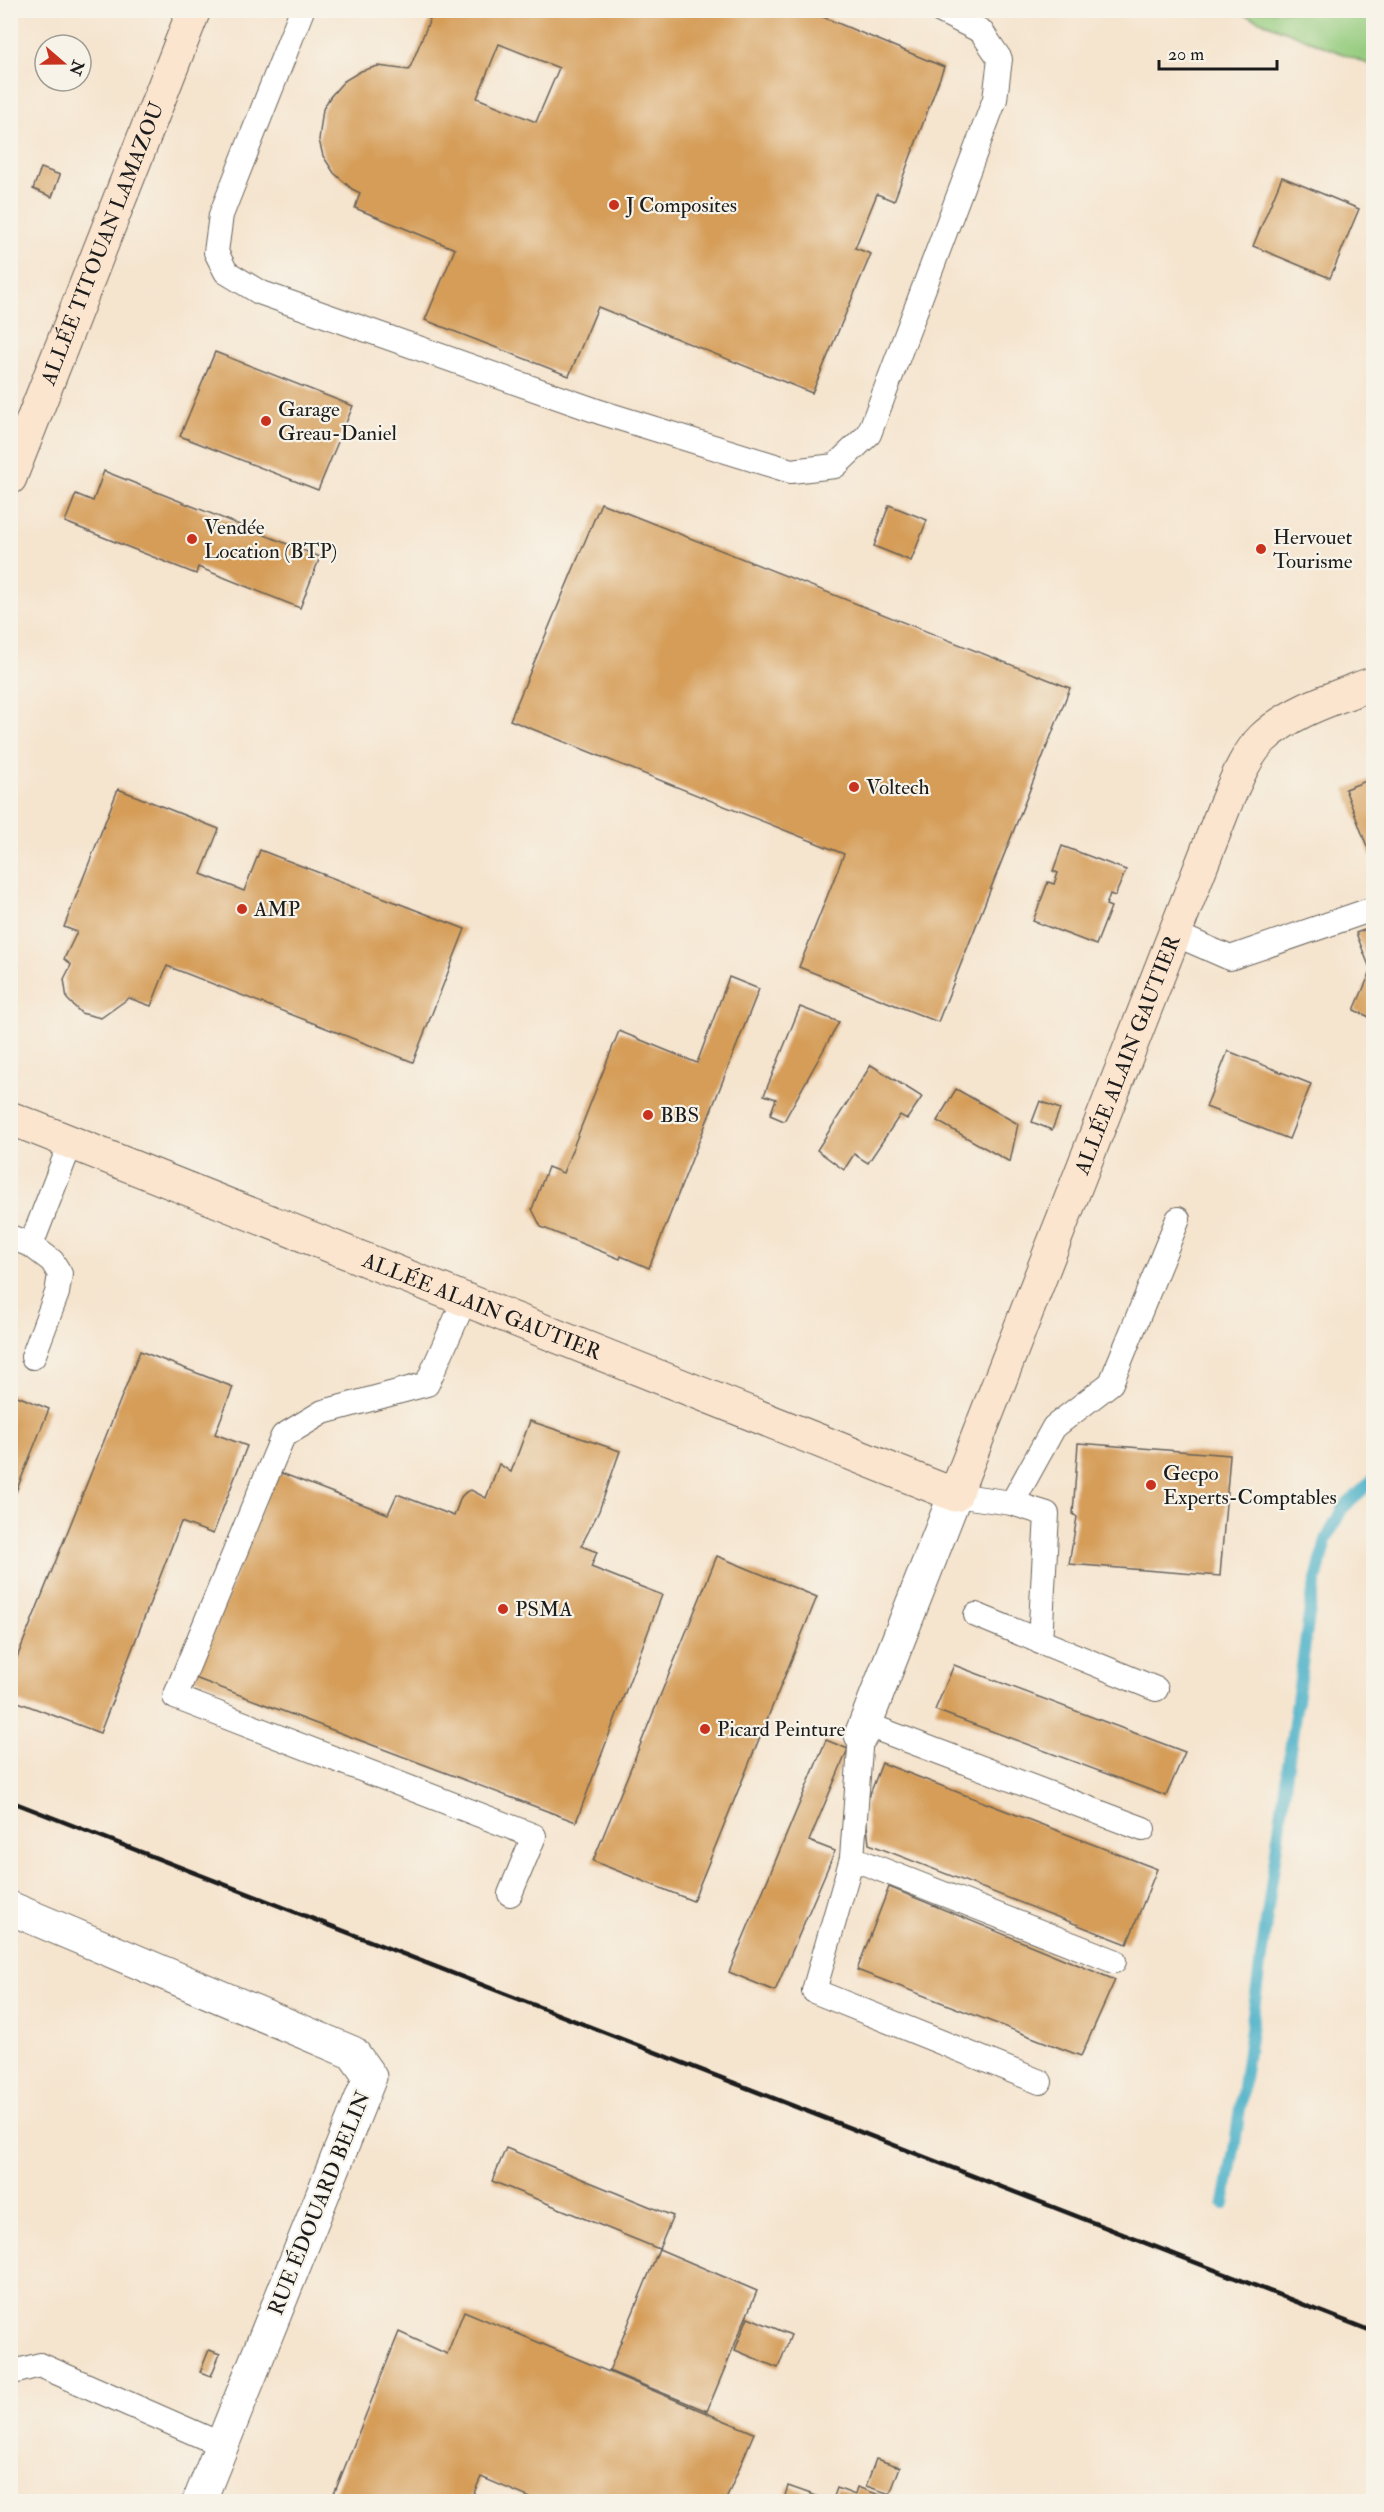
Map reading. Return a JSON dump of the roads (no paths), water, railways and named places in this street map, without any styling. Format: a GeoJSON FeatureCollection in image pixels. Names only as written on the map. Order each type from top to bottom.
{"type":"FeatureCollection","features":[{"type":"Feature","properties":{"kind":"street","name":"ALLÉE TITOUAN LAMAZOU"},"geometry":{"type":"LineString","coordinates":[[10,478],[194,10]]}},
{"type":"Feature","properties":{"kind":"street","name":"ALLÉE ALAIN GAUTIER"},"geometry":{"type":"LineString","coordinates":[[863,1730],[1225,805],[1244,765],[1261,740],[1292,715],[1374,682]]}},
{"type":"Feature","properties":{"kind":"street","name":"ALLÉE ALAIN GAUTIER"},"geometry":{"type":"LineString","coordinates":[[10,1118],[955,1495]]}},
{"type":"Feature","properties":{"kind":"street","name":"RUE ÉDOUARD BELIN"},"geometry":{"type":"LineString","coordinates":[[10,1908],[353,2053],[370,2078],[199,2502]]}},
{"type":"Feature","properties":{"kind":"lane"},"geometry":{"type":"LineString","coordinates":[[302,10],[222,214],[216,252],[226,272],[259,292],[600,412],[791,471],[835,466],[869,434],[995,99],[1000,59],[981,31],[939,10]]}},
{"type":"Feature","properties":{"kind":"lane"},"geometry":{"type":"LineString","coordinates":[[1175,934],[1230,958],[1367,911]]}},
{"type":"Feature","properties":{"kind":"lane"},"geometry":{"type":"LineString","coordinates":[[33,1357],[57,1293],[60,1274],[52,1262],[21,1241],[71,1142]]}},
{"type":"Feature","properties":{"kind":"lane"},"geometry":{"type":"LineString","coordinates":[[1012,1503],[1054,1427],[1111,1383],[1178,1219]]}},
{"type":"Feature","properties":{"kind":"lane"},"geometry":{"type":"LineString","coordinates":[[465,1299],[427,1384],[322,1412],[282,1436],[175,1697],[534,1836],[510,1894]]}},
{"type":"Feature","properties":{"kind":"lane"},"geometry":{"type":"LineString","coordinates":[[955,1495],[1012,1503],[1047,1514],[1040,1642]]}},
{"type":"Feature","properties":{"kind":"lane"},"geometry":{"type":"LineString","coordinates":[[976,1615],[1156,1689]]}},
{"type":"Feature","properties":{"kind":"lane"},"geometry":{"type":"LineString","coordinates":[[1040,2082],[814,1991],[852,1858],[863,1730],[1143,1829]]}},
{"type":"Feature","properties":{"kind":"lane"},"geometry":{"type":"LineString","coordinates":[[852,1858],[1114,1961]]}},
{"type":"Feature","properties":{"kind":"lane"},"geometry":{"type":"LineString","coordinates":[[10,2373],[40,2365],[222,2445]]}},
{"type":"Feature","properties":{"kind":"waterway"},"geometry":{"type":"LineString","coordinates":[[1224,2203],[1235,2144],[1311,1601],[1326,1540],[1342,1509],[1374,1479]]}},
{"type":"Feature","properties":{"kind":"railway"},"geometry":{"type":"LineString","coordinates":[[10,1801],[1374,2332]]}},
{"type":"Feature","properties":{"kind":"place","name":"J Composites"},"geometry":{"type":"Point","coordinates":[614,205]}},
{"type":"Feature","properties":{"kind":"place","name":"Garage Greau-Daniel"},"geometry":{"type":"Point","coordinates":[266,421]}},
{"type":"Feature","properties":{"kind":"place","name":"Vendée Location (BTP)"},"geometry":{"type":"Point","coordinates":[192,539]}},
{"type":"Feature","properties":{"kind":"place","name":"Hervouet Tourisme"},"geometry":{"type":"Point","coordinates":[1261,549]}},
{"type":"Feature","properties":{"kind":"place","name":"Voltech"},"geometry":{"type":"Point","coordinates":[854,787]}},
{"type":"Feature","properties":{"kind":"place","name":"AMP"},"geometry":{"type":"Point","coordinates":[242,909]}},
{"type":"Feature","properties":{"kind":"place","name":"BBS"},"geometry":{"type":"Point","coordinates":[648,1115]}},
{"type":"Feature","properties":{"kind":"place","name":"Gecpo Experts-Comptables"},"geometry":{"type":"Point","coordinates":[1151,1485]}},
{"type":"Feature","properties":{"kind":"place","name":"PSMA"},"geometry":{"type":"Point","coordinates":[503,1609]}},
{"type":"Feature","properties":{"kind":"place","name":"Picard Peinture"},"geometry":{"type":"Point","coordinates":[705,1729]}}]}
